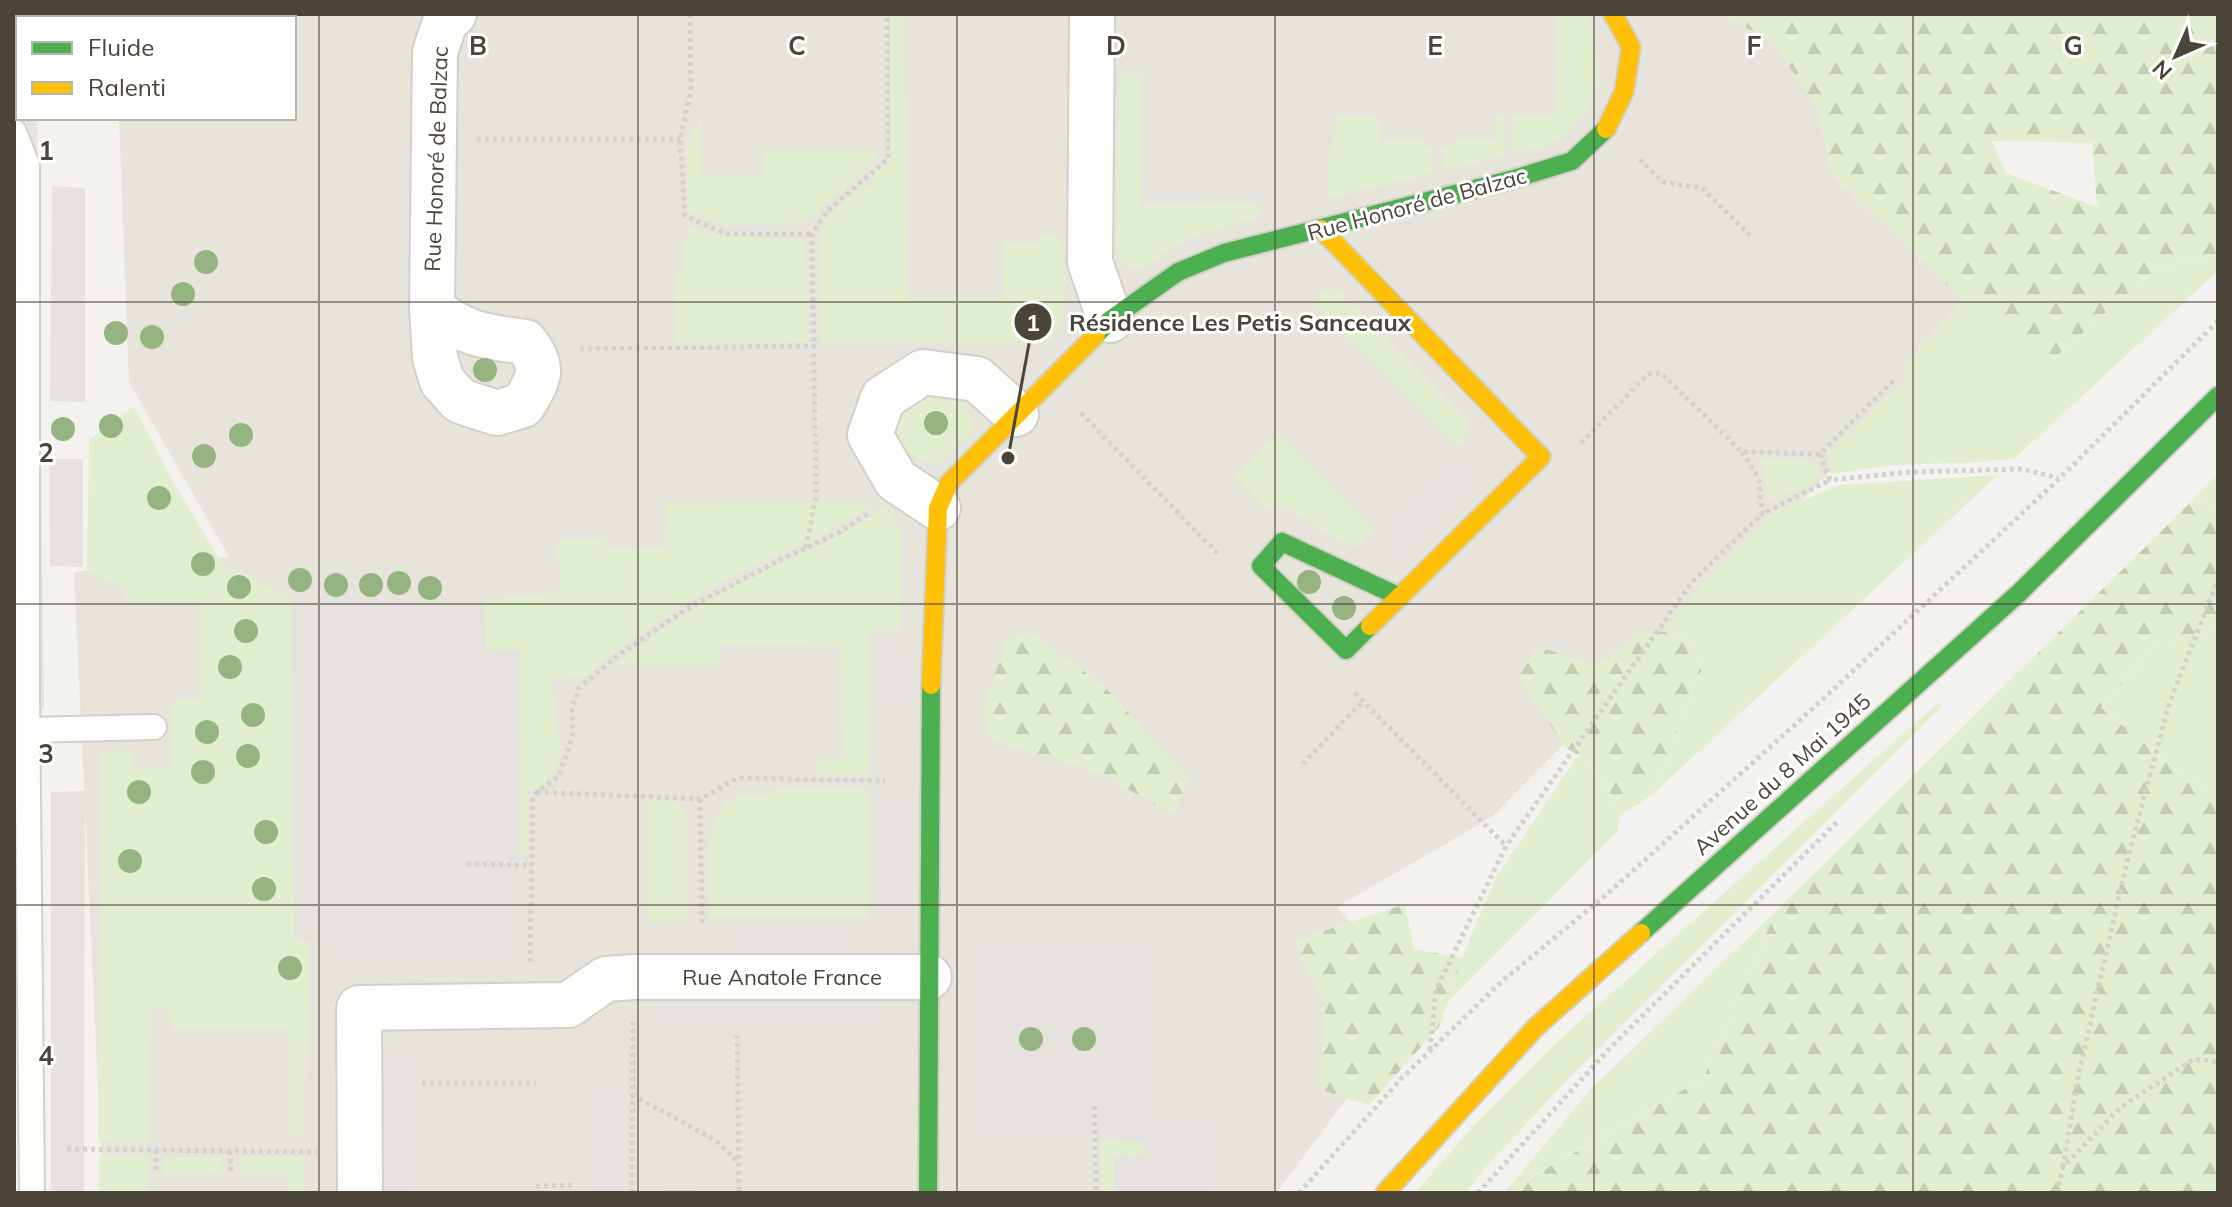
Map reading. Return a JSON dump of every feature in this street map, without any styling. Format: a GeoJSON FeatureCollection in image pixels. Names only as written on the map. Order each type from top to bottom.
{"type":"FeatureCollection","features":[{"type":"Feature","properties":{"kind":"street","name":"Rue Honoré de Balzac"},"geometry":{"type":"LineString","coordinates":[[454,14],[445,22],[435,52],[432,309],[435,358],[442,381],[460,401],[497,413],[523,405],[539,378],[538,357]]}},
{"type":"Feature","properties":{"kind":"street"},"geometry":{"type":"LineString","coordinates":[[1092,14],[1090,262],[1110,320]]}},
{"type":"Feature","properties":{"kind":"street","name":"Rue Honoré de Balzac"},"geometry":{"type":"LineString","coordinates":[[938,508],[949,483],[1110,320],[1178,272],[1224,253],[1514,179],[1572,161],[1607,128],[1624,92],[1631,47],[1613,14]]}},
{"type":"Feature","properties":{"kind":"street"},"geometry":{"type":"LineString","coordinates":[[1321,229],[1541,457],[1400,597],[1346,650],[1261,566],[1282,542],[1400,597]]}},
{"type":"Feature","properties":{"kind":"street"},"geometry":{"type":"LineString","coordinates":[[432,309],[457,328],[525,342],[538,357]]}},
{"type":"Feature","properties":{"kind":"street"},"geometry":{"type":"LineString","coordinates":[[928,1193],[930,782],[938,508],[896,480],[870,435],[883,398],[923,372],[977,379],[1016,414]]}},
{"type":"Feature","properties":{"kind":"street","name":"Avenue du 8 Mai 1945"},"geometry":{"type":"LineString","coordinates":[[1385,1193],[1536,1027],[2018,594],[2218,396]]}},
{"type":"Feature","properties":{"kind":"street","name":"Rue Anatole France"},"geometry":{"type":"LineString","coordinates":[[361,1173],[359,1008],[568,1005],[606,979],[634,977],[929,977]]}},
{"type":"Feature","properties":{"kind":"lane"},"geometry":{"type":"LineString","coordinates":[[14,132],[27,165],[27,730],[32,1193]]}},
{"type":"Feature","properties":{"kind":"lane"},"geometry":{"type":"LineString","coordinates":[[27,730],[154,727]]}},
{"type":"Feature","properties":{"kind":"path"},"geometry":{"type":"LineString","coordinates":[[690,14],[691,90],[680,139],[685,216],[727,234],[812,234]]}},
{"type":"Feature","properties":{"kind":"path"},"geometry":{"type":"LineString","coordinates":[[806,548],[816,496],[812,234],[827,211],[888,159],[887,14]]}},
{"type":"Feature","properties":{"kind":"path"},"geometry":{"type":"LineString","coordinates":[[1607,128],[1663,182],[1702,188],[1750,235]]}},
{"type":"Feature","properties":{"kind":"path"},"geometry":{"type":"LineString","coordinates":[[434,139],[680,139]]}},
{"type":"Feature","properties":{"kind":"path"},"geometry":{"type":"LineString","coordinates":[[1299,1193],[1401,1079],[1500,983],[1606,895],[1787,731],[2059,479],[2218,321]]}},
{"type":"Feature","properties":{"kind":"path"},"geometry":{"type":"LineString","coordinates":[[538,357],[560,350],[815,346]]}},
{"type":"Feature","properties":{"kind":"path"},"geometry":{"type":"LineString","coordinates":[[1541,457],[1570,454],[1648,374],[1661,373],[1742,452],[1759,479],[1762,514]]}},
{"type":"Feature","properties":{"kind":"path"},"geometry":{"type":"LineString","coordinates":[[1742,452],[1820,454],[1895,379]]}},
{"type":"Feature","properties":{"kind":"path"},"geometry":{"type":"LineString","coordinates":[[1820,454],[1830,480]]}},
{"type":"Feature","properties":{"kind":"path"},"geometry":{"type":"LineString","coordinates":[[1430,1050],[1436,990],[1506,846],[1692,582],[1762,514],[1830,480],[1910,472],[2022,469],[2059,479]]}},
{"type":"Feature","properties":{"kind":"path"},"geometry":{"type":"LineString","coordinates":[[530,971],[533,799],[537,792],[559,776],[573,735],[572,708],[579,688],[617,656],[688,608],[840,532],[873,510]]}},
{"type":"Feature","properties":{"kind":"path"},"geometry":{"type":"LineString","coordinates":[[2056,1193],[2078,1077],[2136,826],[2169,704],[2218,579]]}},
{"type":"Feature","properties":{"kind":"path"},"geometry":{"type":"LineString","coordinates":[[1303,764],[1363,701]]}},
{"type":"Feature","properties":{"kind":"path"},"geometry":{"type":"LineString","coordinates":[[537,792],[700,799],[738,778],[930,782]]}},
{"type":"Feature","properties":{"kind":"path"},"geometry":{"type":"LineString","coordinates":[[700,799],[702,923]]}},
{"type":"Feature","properties":{"kind":"path"},"geometry":{"type":"LineString","coordinates":[[1478,1193],[1611,1047],[1844,815]]}},
{"type":"Feature","properties":{"kind":"path"},"geometry":{"type":"LineString","coordinates":[[467,864],[532,865]]}},
{"type":"Feature","properties":{"kind":"path"},"geometry":{"type":"LineString","coordinates":[[632,1193],[633,1008]]}},
{"type":"Feature","properties":{"kind":"path"},"geometry":{"type":"LineString","coordinates":[[737,1035],[739,1193]]}},
{"type":"Feature","properties":{"kind":"path"},"geometry":{"type":"LineString","coordinates":[[2063,1167],[2121,1107],[2194,1059],[2218,1062]]}},
{"type":"Feature","properties":{"kind":"path"},"geometry":{"type":"LineString","coordinates":[[422,1083],[536,1083]]}},
{"type":"Feature","properties":{"kind":"path"},"geometry":{"type":"LineString","coordinates":[[632,1095],[715,1140],[738,1163]]}},
{"type":"Feature","properties":{"kind":"path"},"geometry":{"type":"LineString","coordinates":[[1095,1106],[1096,1193]]}},
{"type":"Feature","properties":{"kind":"path"},"geometry":{"type":"LineString","coordinates":[[31,1149],[230,1151],[361,1173]]}},
{"type":"Feature","properties":{"kind":"path"},"geometry":{"type":"LineString","coordinates":[[156,1150],[156,1174]]}},
{"type":"Feature","properties":{"kind":"path"},"geometry":{"type":"LineString","coordinates":[[230,1151],[231,1174]]}},
{"type":"Feature","properties":{"kind":"path"},"geometry":{"type":"LineString","coordinates":[[536,1186],[572,1185]]}},
{"type":"Feature","properties":{"kind":"path"},"geometry":{"type":"LineString","coordinates":[[668,1193],[695,1193]]}},
{"type":"Feature","properties":{"kind":"shaded area"},"geometry":{"type":"Polygon","coordinates":[[[14,14],[36,14],[16,16],[16,120],[37,120],[44,709],[14,712],[14,14]]]}},
{"type":"Feature","properties":{"kind":"shaded area"},"geometry":{"type":"Polygon","coordinates":[[[1795,14],[1994,304],[1492,817],[1337,907],[1420,1000],[1276,1193],[103,1193],[74,572],[229,557],[129,382],[119,120],[296,120],[296,16],[114,16],[1795,14]]]}},
{"type":"Feature","properties":{"kind":"shaded area"},"geometry":{"type":"Polygon","coordinates":[[[52,186],[85,188],[85,402],[50,401],[52,186]]]}},
{"type":"Feature","properties":{"kind":"shaded area"},"geometry":{"type":"Polygon","coordinates":[[[1464,454],[1488,480],[1405,562],[1380,537],[1464,454]]]}},
{"type":"Feature","properties":{"kind":"shaded area"},"geometry":{"type":"Polygon","coordinates":[[[49,459],[83,459],[83,567],[50,566],[49,459]]]}},
{"type":"Feature","properties":{"kind":"shaded area"},"geometry":{"type":"Polygon","coordinates":[[[291,597],[484,599],[486,649],[519,650],[519,967],[326,962],[327,940],[294,939],[291,597]]]}},
{"type":"Feature","properties":{"kind":"shaded area"},"geometry":{"type":"Polygon","coordinates":[[[879,644],[910,645],[909,708],[878,707],[879,644]]]}},
{"type":"Feature","properties":{"kind":"shaded area"},"geometry":{"type":"Polygon","coordinates":[[[909,790],[909,921],[879,921],[879,791],[909,790]]]}},
{"type":"Feature","properties":{"kind":"shaded area"},"geometry":{"type":"Polygon","coordinates":[[[85,791],[84,1193],[51,1193],[51,792],[85,791]]]}},
{"type":"Feature","properties":{"kind":"shaded area"},"geometry":{"type":"Polygon","coordinates":[[[732,928],[850,929],[850,960],[731,958],[732,928]]]}},
{"type":"Feature","properties":{"kind":"shaded area"},"geometry":{"type":"Polygon","coordinates":[[[1153,942],[1152,1115],[1212,1113],[1212,1193],[1115,1193],[1114,1155],[1143,1156],[1143,1141],[974,1136],[976,943],[1153,942]]]}},
{"type":"Feature","properties":{"kind":"shaded area"},"geometry":{"type":"Polygon","coordinates":[[[658,995],[879,995],[879,1029],[658,1029],[658,995]]]}},
{"type":"Feature","properties":{"kind":"shaded area"},"geometry":{"type":"Polygon","coordinates":[[[378,1047],[411,1047],[411,1193],[377,1193],[378,1047]]]}},
{"type":"Feature","properties":{"kind":"shaded area"},"geometry":{"type":"Polygon","coordinates":[[[589,1091],[623,1091],[623,1193],[590,1193],[589,1091]]]}},
{"type":"Feature","properties":{"kind":"green space"},"geometry":{"type":"Polygon","coordinates":[[[890,14],[904,14],[908,298],[1004,298],[1005,242],[1039,242],[1040,237],[1054,238],[1063,247],[1065,303],[1059,328],[1051,338],[1040,344],[822,341],[819,334],[818,239],[821,230],[837,208],[863,184],[867,188],[873,183],[870,179],[886,163],[890,150],[890,14]]]}},
{"type":"Feature","properties":{"kind":"green space"},"geometry":{"type":"Polygon","coordinates":[[[1558,14],[1585,14],[1597,52],[1597,88],[1581,120],[1567,133],[1545,146],[1512,153],[1511,115],[1555,115],[1558,14]]]}},
{"type":"Feature","properties":{"kind":"green space"},"geometry":{"type":"Polygon","coordinates":[[[1721,14],[2218,14],[2218,253],[2155,270],[2054,358],[1963,300],[1832,176],[1817,109],[1774,43],[1721,14]],[[1992,141],[2006,173],[2097,207],[2092,143],[1992,141]]]}},
{"type":"Feature","properties":{"kind":"green space"},"geometry":{"type":"Polygon","coordinates":[[[1118,73],[1142,74],[1140,206],[1260,205],[1258,217],[1188,239],[1139,267],[1122,261],[1117,243],[1118,73]]]}},
{"type":"Feature","properties":{"kind":"green space"},"geometry":{"type":"Polygon","coordinates":[[[1335,116],[1378,116],[1379,142],[1422,141],[1423,147],[1432,148],[1433,173],[1328,199],[1327,156],[1334,143],[1335,116]]]}},
{"type":"Feature","properties":{"kind":"green space"},"geometry":{"type":"Polygon","coordinates":[[[1496,116],[1504,116],[1505,155],[1443,171],[1442,148],[1450,147],[1451,141],[1495,141],[1496,116]]]}},
{"type":"Feature","properties":{"kind":"green space"},"geometry":{"type":"Polygon","coordinates":[[[702,120],[702,176],[763,176],[763,151],[879,150],[867,167],[807,223],[722,225],[687,212],[687,139],[702,120]]]}},
{"type":"Feature","properties":{"kind":"green space"},"geometry":{"type":"Polygon","coordinates":[[[697,227],[720,236],[804,239],[808,342],[678,344],[674,340],[675,275],[683,269],[687,230],[697,227]]]}},
{"type":"Feature","properties":{"kind":"green space"},"geometry":{"type":"Polygon","coordinates":[[[2218,253],[2218,271],[2015,458],[1892,465],[1832,474],[1826,453],[1908,376],[1900,368],[1963,300],[2055,357],[2155,270],[2218,253]]]}},
{"type":"Feature","properties":{"kind":"green space"},"geometry":{"type":"Polygon","coordinates":[[[1324,290],[1338,290],[1468,421],[1470,429],[1459,446],[1313,304],[1324,290]]]}},
{"type":"Feature","properties":{"kind":"green space"},"geometry":{"type":"Polygon","coordinates":[[[926,388],[961,400],[970,412],[972,421],[973,433],[939,464],[913,455],[895,433],[900,411],[926,388]]]}},
{"type":"Feature","properties":{"kind":"green space"},"geometry":{"type":"Polygon","coordinates":[[[134,406],[172,480],[223,565],[291,597],[294,939],[308,940],[305,1135],[289,1136],[289,1030],[174,1030],[166,1009],[151,1008],[149,1143],[98,1142],[101,753],[128,750],[135,768],[170,767],[171,701],[200,699],[200,603],[125,601],[124,589],[87,571],[89,440],[134,406]]]}},
{"type":"Feature","properties":{"kind":"green space"},"geometry":{"type":"Polygon","coordinates":[[[1278,434],[1374,529],[1358,546],[1350,547],[1274,500],[1268,509],[1235,476],[1278,434]]]}},
{"type":"Feature","properties":{"kind":"green space"},"geometry":{"type":"Polygon","coordinates":[[[1760,459],[1815,462],[1824,478],[1771,501],[1760,459]]]}},
{"type":"Feature","properties":{"kind":"green space"},"geometry":{"type":"Polygon","coordinates":[[[1998,475],[1653,794],[1701,670],[1685,634],[1663,632],[1703,582],[1771,514],[1839,485],[1998,475]]]}},
{"type":"Feature","properties":{"kind":"green space"},"geometry":{"type":"Polygon","coordinates":[[[2218,475],[2218,509],[2195,497],[2218,475]]]}},
{"type":"Feature","properties":{"kind":"green space"},"geometry":{"type":"Polygon","coordinates":[[[2195,498],[2218,509],[2218,630],[2155,645],[2101,708],[2201,790],[2218,780],[2218,1193],[1504,1193],[1704,1078],[1776,911],[2195,498]]]}},
{"type":"Feature","properties":{"kind":"green space"},"geometry":{"type":"Polygon","coordinates":[[[874,502],[811,541],[762,561],[684,604],[583,677],[552,680],[561,756],[550,780],[539,788],[528,789],[527,855],[520,855],[519,651],[486,649],[484,600],[560,592],[557,540],[605,540],[606,549],[665,549],[666,504],[874,502]]]}},
{"type":"Feature","properties":{"kind":"green space"},"geometry":{"type":"Polygon","coordinates":[[[883,506],[895,518],[900,532],[900,632],[870,630],[868,776],[817,776],[817,759],[842,758],[840,647],[720,644],[719,666],[615,665],[710,599],[834,540],[883,506]]]}},
{"type":"Feature","properties":{"kind":"green space"},"geometry":{"type":"Polygon","coordinates":[[[1639,630],[1685,634],[1701,670],[1653,794],[1620,815],[1597,766],[1566,748],[1518,677],[1536,646],[1598,666],[1639,630]]]}},
{"type":"Feature","properties":{"kind":"green space"},"geometry":{"type":"Polygon","coordinates":[[[2218,630],[2218,780],[2202,790],[2101,708],[2155,645],[2218,630]]]}},
{"type":"Feature","properties":{"kind":"green space"},"geometry":{"type":"Polygon","coordinates":[[[1029,631],[1106,688],[1189,779],[1173,815],[1100,773],[991,740],[983,711],[1005,642],[1029,631]]]}},
{"type":"Feature","properties":{"kind":"green space"},"geometry":{"type":"Polygon","coordinates":[[[1938,703],[1942,706],[1571,1076],[1483,1170],[1466,1193],[1415,1193],[1476,1123],[1558,1041],[1938,703]]]}},
{"type":"Feature","properties":{"kind":"green space"},"geometry":{"type":"Polygon","coordinates":[[[1578,755],[1597,766],[1620,815],[1617,832],[1447,1003],[1495,879],[1578,755]]]}},
{"type":"Feature","properties":{"kind":"green space"},"geometry":{"type":"Polygon","coordinates":[[[775,790],[868,790],[868,918],[711,918],[709,870],[716,816],[724,804],[736,798],[767,798],[775,790]]]}},
{"type":"Feature","properties":{"kind":"green space"},"geometry":{"type":"Polygon","coordinates":[[[648,798],[676,803],[687,816],[687,920],[648,922],[648,798]]]}},
{"type":"Feature","properties":{"kind":"green space"},"geometry":{"type":"Polygon","coordinates":[[[1405,904],[1414,949],[1462,958],[1439,1027],[1369,1105],[1318,1089],[1326,1006],[1294,941],[1405,904]]]}},
{"type":"Feature","properties":{"kind":"green space"},"geometry":{"type":"Polygon","coordinates":[[[1776,911],[1704,1078],[1505,1192],[1591,1089],[1776,911]]]}},
{"type":"Feature","properties":{"kind":"green space"},"geometry":{"type":"Polygon","coordinates":[[[1101,1139],[1143,1141],[1143,1156],[1114,1156],[1115,1193],[1102,1193],[1101,1139]]]}},
{"type":"Feature","properties":{"kind":"green space"},"geometry":{"type":"Polygon","coordinates":[[[148,1155],[148,1193],[99,1193],[99,1156],[148,1155]]]}},
{"type":"Feature","properties":{"kind":"green space"},"geometry":{"type":"Polygon","coordinates":[[[305,1155],[305,1193],[289,1193],[289,1175],[240,1175],[239,1157],[305,1155]]]}},
{"type":"Feature","properties":{"kind":"green space"},"geometry":{"type":"Polygon","coordinates":[[[163,1157],[222,1157],[222,1174],[164,1175],[163,1157]]]}},
{"type":"Feature","properties":{"kind":"traffic: fast"},"geometry":{"type":"LineString","coordinates":[[1096,335],[1110,320],[1178,272],[1224,253],[1514,179],[1572,161],[1606,129]]}},
{"type":"Feature","properties":{"kind":"traffic: fast"},"geometry":{"type":"LineString","coordinates":[[1641,933],[2018,594],[2218,396]]}},
{"type":"Feature","properties":{"kind":"traffic: fast"},"geometry":{"type":"LineString","coordinates":[[1370,626],[1346,650],[1261,566],[1282,542],[1400,597]]}},
{"type":"Feature","properties":{"kind":"traffic: fast"},"geometry":{"type":"LineString","coordinates":[[928,1193],[931,685]]}},
{"type":"Feature","properties":{"kind":"traffic: slow"},"geometry":{"type":"LineString","coordinates":[[1606,129],[1624,92],[1631,47],[1613,14]]}},
{"type":"Feature","properties":{"kind":"traffic: slow"},"geometry":{"type":"LineString","coordinates":[[1321,229],[1541,457],[1370,626]]}},
{"type":"Feature","properties":{"kind":"traffic: slow"},"geometry":{"type":"LineString","coordinates":[[931,685],[938,508],[949,483],[1096,335]]}},
{"type":"Feature","properties":{"kind":"traffic: slow"},"geometry":{"type":"LineString","coordinates":[[1385,1193],[1536,1027],[1641,933]]}},
{"type":"Feature","properties":{"kind":"place","name":"Résidence Les Petis Sanceaux"},"geometry":{"type":"Point","coordinates":[1008,458]}}]}
